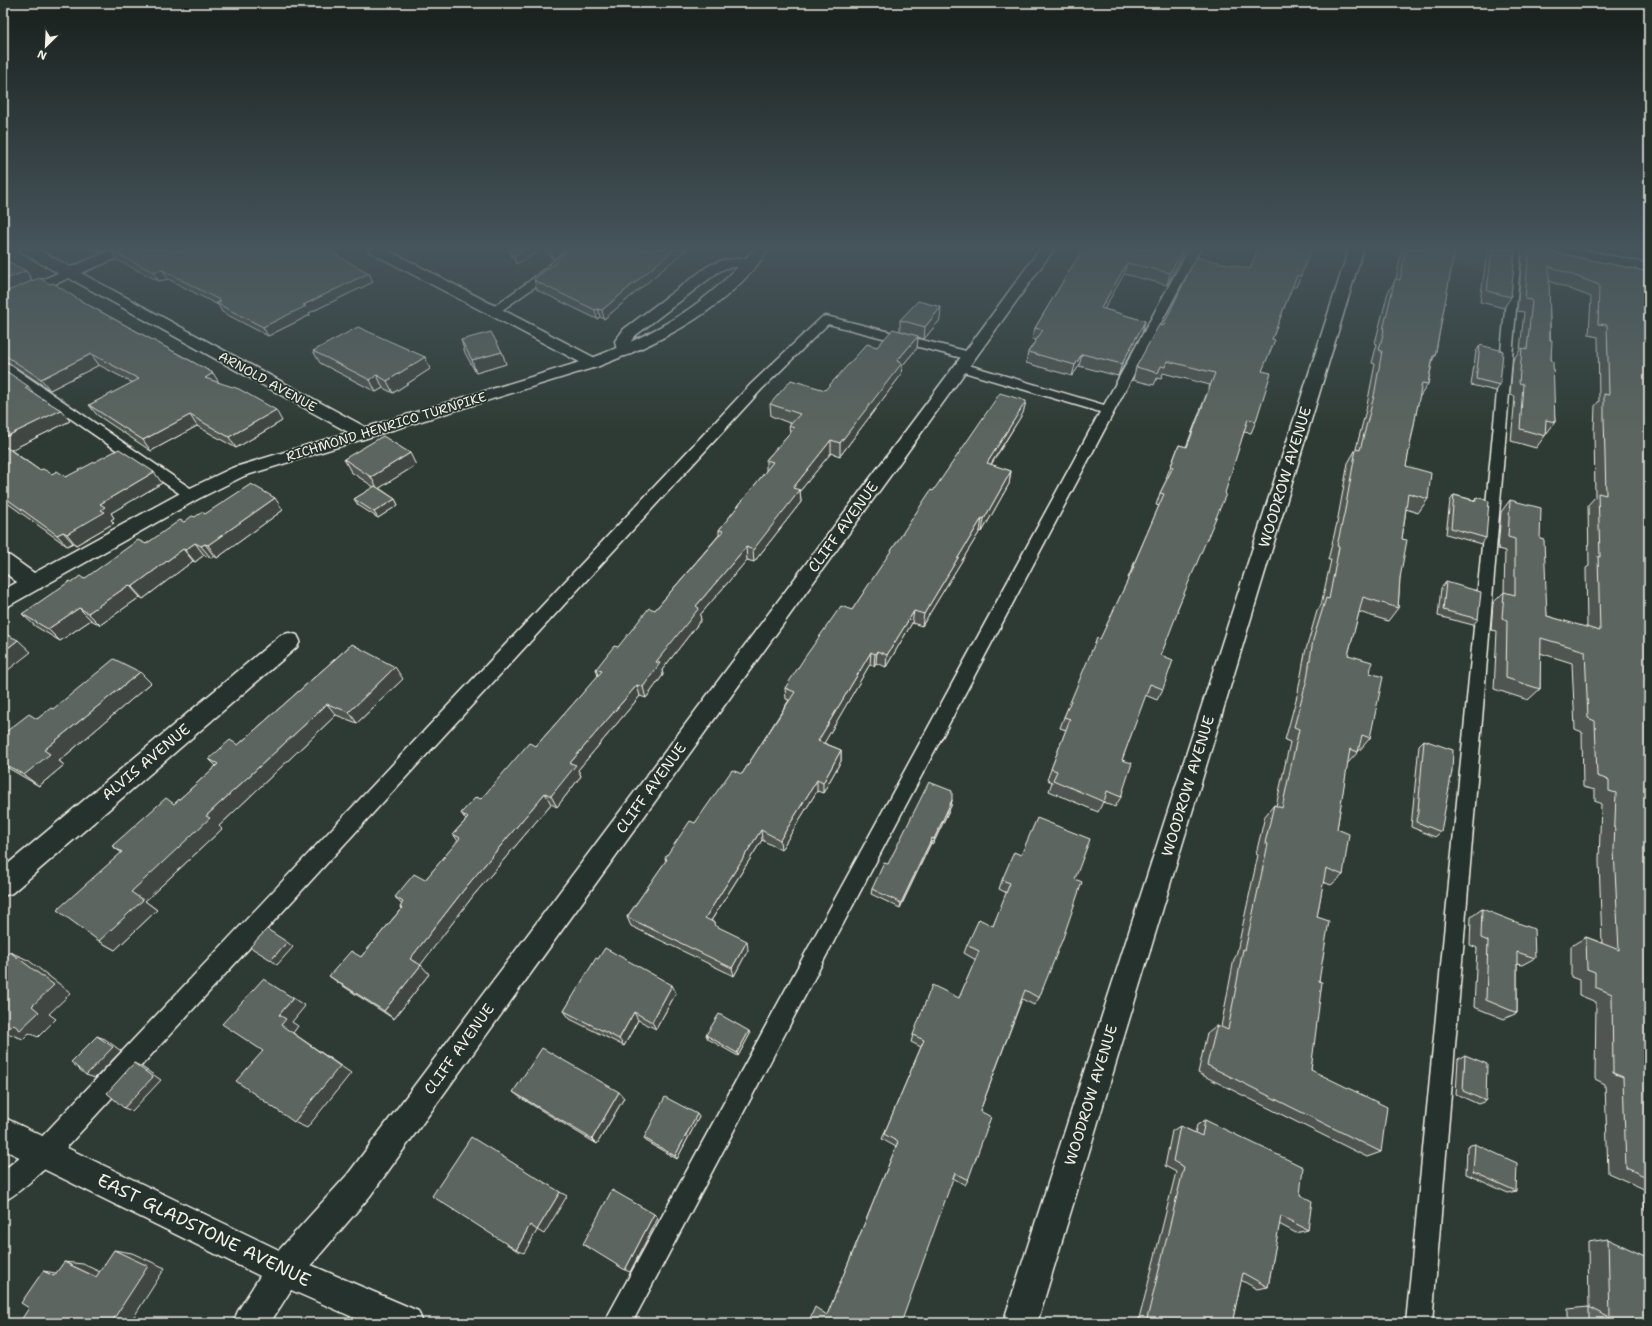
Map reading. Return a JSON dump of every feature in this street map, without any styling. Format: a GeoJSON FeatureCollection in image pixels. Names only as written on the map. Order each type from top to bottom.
{"type":"FeatureCollection","features":[{"type":"Feature","properties":{"kind":"street","name":"ARNOLD AVENUE"},"geometry":{"type":"LineString","coordinates":[[139,311],[363,433]]}},
{"type":"Feature","properties":{"kind":"street"},"geometry":{"type":"LineString","coordinates":[[494,311],[593,363]]}},
{"type":"Feature","properties":{"kind":"street"},"geometry":{"type":"LineString","coordinates":[[625,351],[623,341],[630,332],[658,311]]}},
{"type":"Feature","properties":{"kind":"street","name":"RICHMOND HENRICO TURNPIKE"},"geometry":{"type":"LineString","coordinates":[[3,600],[191,495],[238,472],[593,363],[668,332],[700,311]]}},
{"type":"Feature","properties":{"kind":"street","name":"CLIFF AVENUE"},"geometry":{"type":"LineString","coordinates":[[250,1323],[284,1270],[359,1185],[1003,311]]}},
{"type":"Feature","properties":{"kind":"street","name":"WOODROW AVENUE"},"geometry":{"type":"LineString","coordinates":[[1020,1323],[1337,311]]}},
{"type":"Feature","properties":{"kind":"street"},"geometry":{"type":"LineString","coordinates":[[3,561],[34,583]]}},
{"type":"Feature","properties":{"kind":"street","name":"ALVIS AVENUE"},"geometry":{"type":"LineString","coordinates":[[3,884],[289,641]]}},
{"type":"Feature","properties":{"kind":"street","name":"EAST GLADSTONE AVENUE"},"geometry":{"type":"LineString","coordinates":[[3,1133],[284,1270],[406,1323]]}},
{"type":"Feature","properties":{"kind":"lane"},"geometry":{"type":"LineString","coordinates":[[616,1323],[1107,410],[1162,311]]}},
{"type":"Feature","properties":{"kind":"lane"},"geometry":{"type":"LineString","coordinates":[[1419,1323],[1510,311]]}},
{"type":"Feature","properties":{"kind":"lane"},"geometry":{"type":"LineString","coordinates":[[3,1189],[8,1183],[44,1153],[756,387],[826,320],[966,362],[1107,410]]}},
{"type":"Feature","properties":{"kind":"lane"},"geometry":{"type":"LineString","coordinates":[[3,366],[191,495]]}},
{"type":"Feature","properties":{"kind":"building"},"geometry":{"type":"Polygon","coordinates":[[[3,311],[99,311],[213,373],[205,378],[239,389],[276,410],[229,437],[190,415],[143,440],[89,405],[139,379],[91,354],[41,379],[3,354],[3,311]]]}},
{"type":"Feature","properties":{"kind":"building"},"geometry":{"type":"Polygon","coordinates":[[[231,311],[296,311],[263,327],[231,311]]]}},
{"type":"Feature","properties":{"kind":"building"},"geometry":{"type":"Polygon","coordinates":[[[909,311],[938,311],[925,327],[900,320],[909,311]]]}},
{"type":"Feature","properties":{"kind":"building"},"geometry":{"type":"Polygon","coordinates":[[[1045,311],[1111,311],[1145,321],[1122,364],[1082,354],[1075,365],[1028,352],[1043,330],[1035,328],[1045,311]]]}},
{"type":"Feature","properties":{"kind":"building"},"geometry":{"type":"Polygon","coordinates":[[[1170,311],[1283,311],[1272,339],[1275,340],[1262,371],[1271,373],[1256,421],[1248,419],[1225,493],[1226,494],[1177,610],[1178,611],[1161,655],[1173,660],[1163,689],[1150,684],[1122,760],[1132,763],[1121,797],[1107,791],[1104,802],[1053,780],[1057,771],[1051,769],[1070,719],[1064,717],[1097,638],[1100,639],[1134,567],[1133,566],[1164,494],[1160,493],[1173,467],[1171,466],[1179,445],[1187,447],[1215,373],[1167,361],[1165,367],[1161,366],[1158,373],[1136,367],[1159,325],[1163,326],[1170,311]]]}},
{"type":"Feature","properties":{"kind":"building"},"geometry":{"type":"Polygon","coordinates":[[[1387,311],[1443,311],[1428,384],[1422,383],[1406,466],[1431,473],[1428,499],[1408,493],[1402,539],[1407,540],[1400,578],[1398,608],[1363,597],[1348,655],[1372,662],[1370,673],[1383,677],[1370,738],[1362,735],[1358,752],[1350,749],[1337,829],[1349,834],[1343,875],[1326,868],[1317,917],[1329,921],[1319,981],[1322,982],[1311,1070],[1387,1107],[1381,1152],[1207,1065],[1217,1025],[1228,1030],[1243,949],[1245,950],[1268,844],[1265,843],[1274,805],[1282,808],[1299,729],[1294,727],[1307,679],[1313,640],[1326,598],[1329,599],[1339,547],[1337,546],[1356,449],[1360,450],[1374,396],[1382,351],[1379,350],[1387,311]]]}},
{"type":"Feature","properties":{"kind":"building"},"geometry":{"type":"Polygon","coordinates":[[[1531,311],[1550,311],[1555,422],[1546,420],[1545,436],[1520,429],[1523,384],[1519,383],[1522,348],[1527,350],[1531,311]]]}},
{"type":"Feature","properties":{"kind":"building"},"geometry":{"type":"Polygon","coordinates":[[[1598,311],[1649,311],[1649,1178],[1626,1168],[1623,1077],[1613,1073],[1612,994],[1595,987],[1595,972],[1587,969],[1586,937],[1619,950],[1614,850],[1616,793],[1609,791],[1609,780],[1597,776],[1595,721],[1588,718],[1585,651],[1541,638],[1540,689],[1506,678],[1507,620],[1502,618],[1504,592],[1515,595],[1515,539],[1508,537],[1510,500],[1541,508],[1540,539],[1544,540],[1547,616],[1600,631],[1598,493],[1606,495],[1604,394],[1609,395],[1607,325],[1598,324],[1598,311]]]}},
{"type":"Feature","properties":{"kind":"building"},"geometry":{"type":"Polygon","coordinates":[[[358,327],[425,357],[387,381],[377,375],[370,380],[313,351],[358,327]]]}},
{"type":"Feature","properties":{"kind":"building"},"geometry":{"type":"Polygon","coordinates":[[[893,329],[918,336],[897,361],[902,363],[840,443],[831,440],[793,488],[800,490],[753,550],[746,547],[696,606],[699,608],[656,662],[660,663],[643,687],[637,685],[570,763],[576,765],[551,796],[545,793],[466,887],[410,959],[421,965],[384,1011],[329,976],[351,951],[361,957],[402,908],[400,907],[403,902],[395,897],[414,874],[425,880],[460,838],[453,834],[468,818],[461,813],[476,797],[481,799],[529,743],[536,746],[602,671],[596,669],[614,646],[618,647],[649,608],[655,610],[723,531],[719,530],[773,462],[766,460],[794,428],[789,426],[800,414],[770,404],[791,380],[825,390],[867,344],[877,347],[893,329]]]}},
{"type":"Feature","properties":{"kind":"building"},"geometry":{"type":"Polygon","coordinates":[[[491,332],[502,352],[472,360],[461,340],[491,332]]]}},
{"type":"Feature","properties":{"kind":"building"},"geometry":{"type":"Polygon","coordinates":[[[1480,345],[1503,351],[1500,385],[1476,379],[1480,345]]]}},
{"type":"Feature","properties":{"kind":"building"},"geometry":{"type":"Polygon","coordinates":[[[3,369],[28,386],[25,388],[61,410],[3,438],[3,369]]]}},
{"type":"Feature","properties":{"kind":"building"},"geometry":{"type":"Polygon","coordinates":[[[1000,393],[1026,401],[987,463],[1011,471],[984,519],[982,518],[924,614],[914,611],[887,655],[877,651],[875,654],[871,652],[818,741],[841,750],[823,783],[817,780],[780,840],[761,830],[705,918],[715,923],[714,925],[747,941],[732,968],[627,917],[667,859],[665,858],[690,821],[695,823],[732,770],[742,774],[795,692],[785,688],[805,657],[841,606],[852,610],[931,490],[933,491],[1000,393]]]}},
{"type":"Feature","properties":{"kind":"building"},"geometry":{"type":"Polygon","coordinates":[[[383,436],[410,453],[371,477],[344,459],[383,436]]]}},
{"type":"Feature","properties":{"kind":"building"},"geometry":{"type":"Polygon","coordinates":[[[3,445],[39,470],[43,469],[52,474],[57,471],[66,477],[119,449],[154,472],[100,504],[105,507],[101,510],[105,512],[67,534],[63,532],[57,535],[3,496],[3,445]]]}},
{"type":"Feature","properties":{"kind":"building"},"geometry":{"type":"Polygon","coordinates":[[[251,484],[275,498],[208,545],[205,544],[201,546],[195,543],[185,550],[183,549],[132,587],[129,585],[88,613],[79,608],[48,629],[22,614],[70,581],[72,582],[80,576],[84,579],[138,540],[146,544],[180,520],[184,522],[192,516],[195,517],[202,512],[205,514],[251,484]]]}},
{"type":"Feature","properties":{"kind":"building"},"geometry":{"type":"Polygon","coordinates":[[[375,486],[395,499],[374,512],[354,499],[375,486]]]}},
{"type":"Feature","properties":{"kind":"building"},"geometry":{"type":"Polygon","coordinates":[[[1454,495],[1476,501],[1477,497],[1489,501],[1486,538],[1451,528],[1454,495]]]}},
{"type":"Feature","properties":{"kind":"building"},"geometry":{"type":"Polygon","coordinates":[[[1446,582],[1481,592],[1478,619],[1443,610],[1446,582]]]}},
{"type":"Feature","properties":{"kind":"building"},"geometry":{"type":"Polygon","coordinates":[[[3,633],[18,640],[3,652],[3,633]]]}},
{"type":"Feature","properties":{"kind":"building"},"geometry":{"type":"Polygon","coordinates":[[[352,644],[395,667],[349,712],[327,704],[206,816],[210,818],[131,892],[143,900],[99,941],[57,910],[122,852],[112,846],[166,798],[174,804],[218,764],[209,759],[230,740],[238,745],[352,644]]]}},
{"type":"Feature","properties":{"kind":"building"},"geometry":{"type":"Polygon","coordinates":[[[114,659],[140,672],[44,750],[50,754],[24,775],[3,763],[3,734],[29,714],[37,719],[51,708],[53,709],[114,659]]]}},
{"type":"Feature","properties":{"kind":"building"},"geometry":{"type":"Polygon","coordinates":[[[1424,740],[1453,750],[1452,771],[1441,832],[1417,822],[1424,740]]]}},
{"type":"Feature","properties":{"kind":"building"},"geometry":{"type":"Polygon","coordinates":[[[929,782],[952,791],[952,800],[901,903],[872,889],[884,863],[888,864],[929,782]]]}},
{"type":"Feature","properties":{"kind":"building"},"geometry":{"type":"Polygon","coordinates":[[[1037,818],[1090,839],[1075,879],[1082,882],[1063,938],[1039,998],[1025,990],[980,1111],[991,1117],[968,1180],[955,1173],[901,1323],[808,1323],[815,1307],[827,1315],[898,1142],[884,1134],[924,1040],[913,1035],[932,985],[959,998],[979,951],[967,945],[979,919],[993,926],[1010,883],[1002,880],[1014,852],[1021,855],[1037,818]]]}},
{"type":"Feature","properties":{"kind":"building"},"geometry":{"type":"Polygon","coordinates":[[[1482,909],[1534,929],[1535,958],[1517,952],[1517,1013],[1486,1000],[1488,941],[1481,938],[1482,909]]]}},
{"type":"Feature","properties":{"kind":"building"},"geometry":{"type":"Polygon","coordinates":[[[267,929],[287,942],[271,960],[250,947],[267,929]]]}},
{"type":"Feature","properties":{"kind":"building"},"geometry":{"type":"Polygon","coordinates":[[[605,948],[672,985],[652,1022],[634,1012],[619,1039],[564,1011],[596,958],[598,959],[605,948]]]}},
{"type":"Feature","properties":{"kind":"building"},"geometry":{"type":"Polygon","coordinates":[[[10,952],[54,985],[32,1006],[39,1012],[20,1030],[13,1024],[4,1032],[3,958],[10,952]]]}},
{"type":"Feature","properties":{"kind":"building"},"geometry":{"type":"Polygon","coordinates":[[[263,979],[293,998],[279,1015],[286,1019],[281,1025],[340,1066],[294,1122],[236,1081],[263,1051],[222,1024],[263,979]]]}},
{"type":"Feature","properties":{"kind":"building"},"geometry":{"type":"Polygon","coordinates":[[[719,1014],[749,1031],[737,1053],[706,1035],[719,1014]]]}},
{"type":"Feature","properties":{"kind":"building"},"geometry":{"type":"Polygon","coordinates":[[[97,1036],[113,1047],[86,1075],[71,1062],[97,1036]]]}},
{"type":"Feature","properties":{"kind":"building"},"geometry":{"type":"Polygon","coordinates":[[[542,1048],[619,1092],[592,1139],[513,1092],[542,1048]]]}},
{"type":"Feature","properties":{"kind":"building"},"geometry":{"type":"Polygon","coordinates":[[[1465,1055],[1487,1064],[1486,1101],[1463,1091],[1465,1055]]]}},
{"type":"Feature","properties":{"kind":"building"},"geometry":{"type":"Polygon","coordinates":[[[134,1063],[153,1077],[124,1108],[107,1093],[134,1063]]]}},
{"type":"Feature","properties":{"kind":"building"},"geometry":{"type":"Polygon","coordinates":[[[665,1097],[697,1114],[675,1156],[644,1138],[665,1097]]]}},
{"type":"Feature","properties":{"kind":"building"},"geometry":{"type":"Polygon","coordinates":[[[1205,1120],[1303,1167],[1300,1195],[1312,1201],[1308,1230],[1281,1216],[1268,1287],[1243,1273],[1232,1323],[1146,1323],[1184,1167],[1173,1161],[1180,1126],[1202,1136],[1205,1120]]]}},
{"type":"Feature","properties":{"kind":"building"},"geometry":{"type":"Polygon","coordinates":[[[471,1137],[560,1192],[537,1230],[530,1225],[516,1250],[432,1196],[471,1137]]]}},
{"type":"Feature","properties":{"kind":"building"},"geometry":{"type":"Polygon","coordinates":[[[1475,1144],[1517,1163],[1516,1191],[1473,1172],[1475,1144]]]}},
{"type":"Feature","properties":{"kind":"building"},"geometry":{"type":"Polygon","coordinates":[[[612,1190],[654,1214],[625,1270],[583,1244],[612,1190]]]}},
{"type":"Feature","properties":{"kind":"building"},"geometry":{"type":"Polygon","coordinates":[[[1608,1239],[1649,1258],[1649,1323],[1588,1323],[1588,1307],[1610,1318],[1608,1239]]]}},
{"type":"Feature","properties":{"kind":"building"},"geometry":{"type":"Polygon","coordinates":[[[114,1250],[148,1266],[111,1323],[19,1323],[29,1308],[21,1303],[43,1271],[54,1276],[64,1262],[96,1277],[114,1250]]]}}]}
